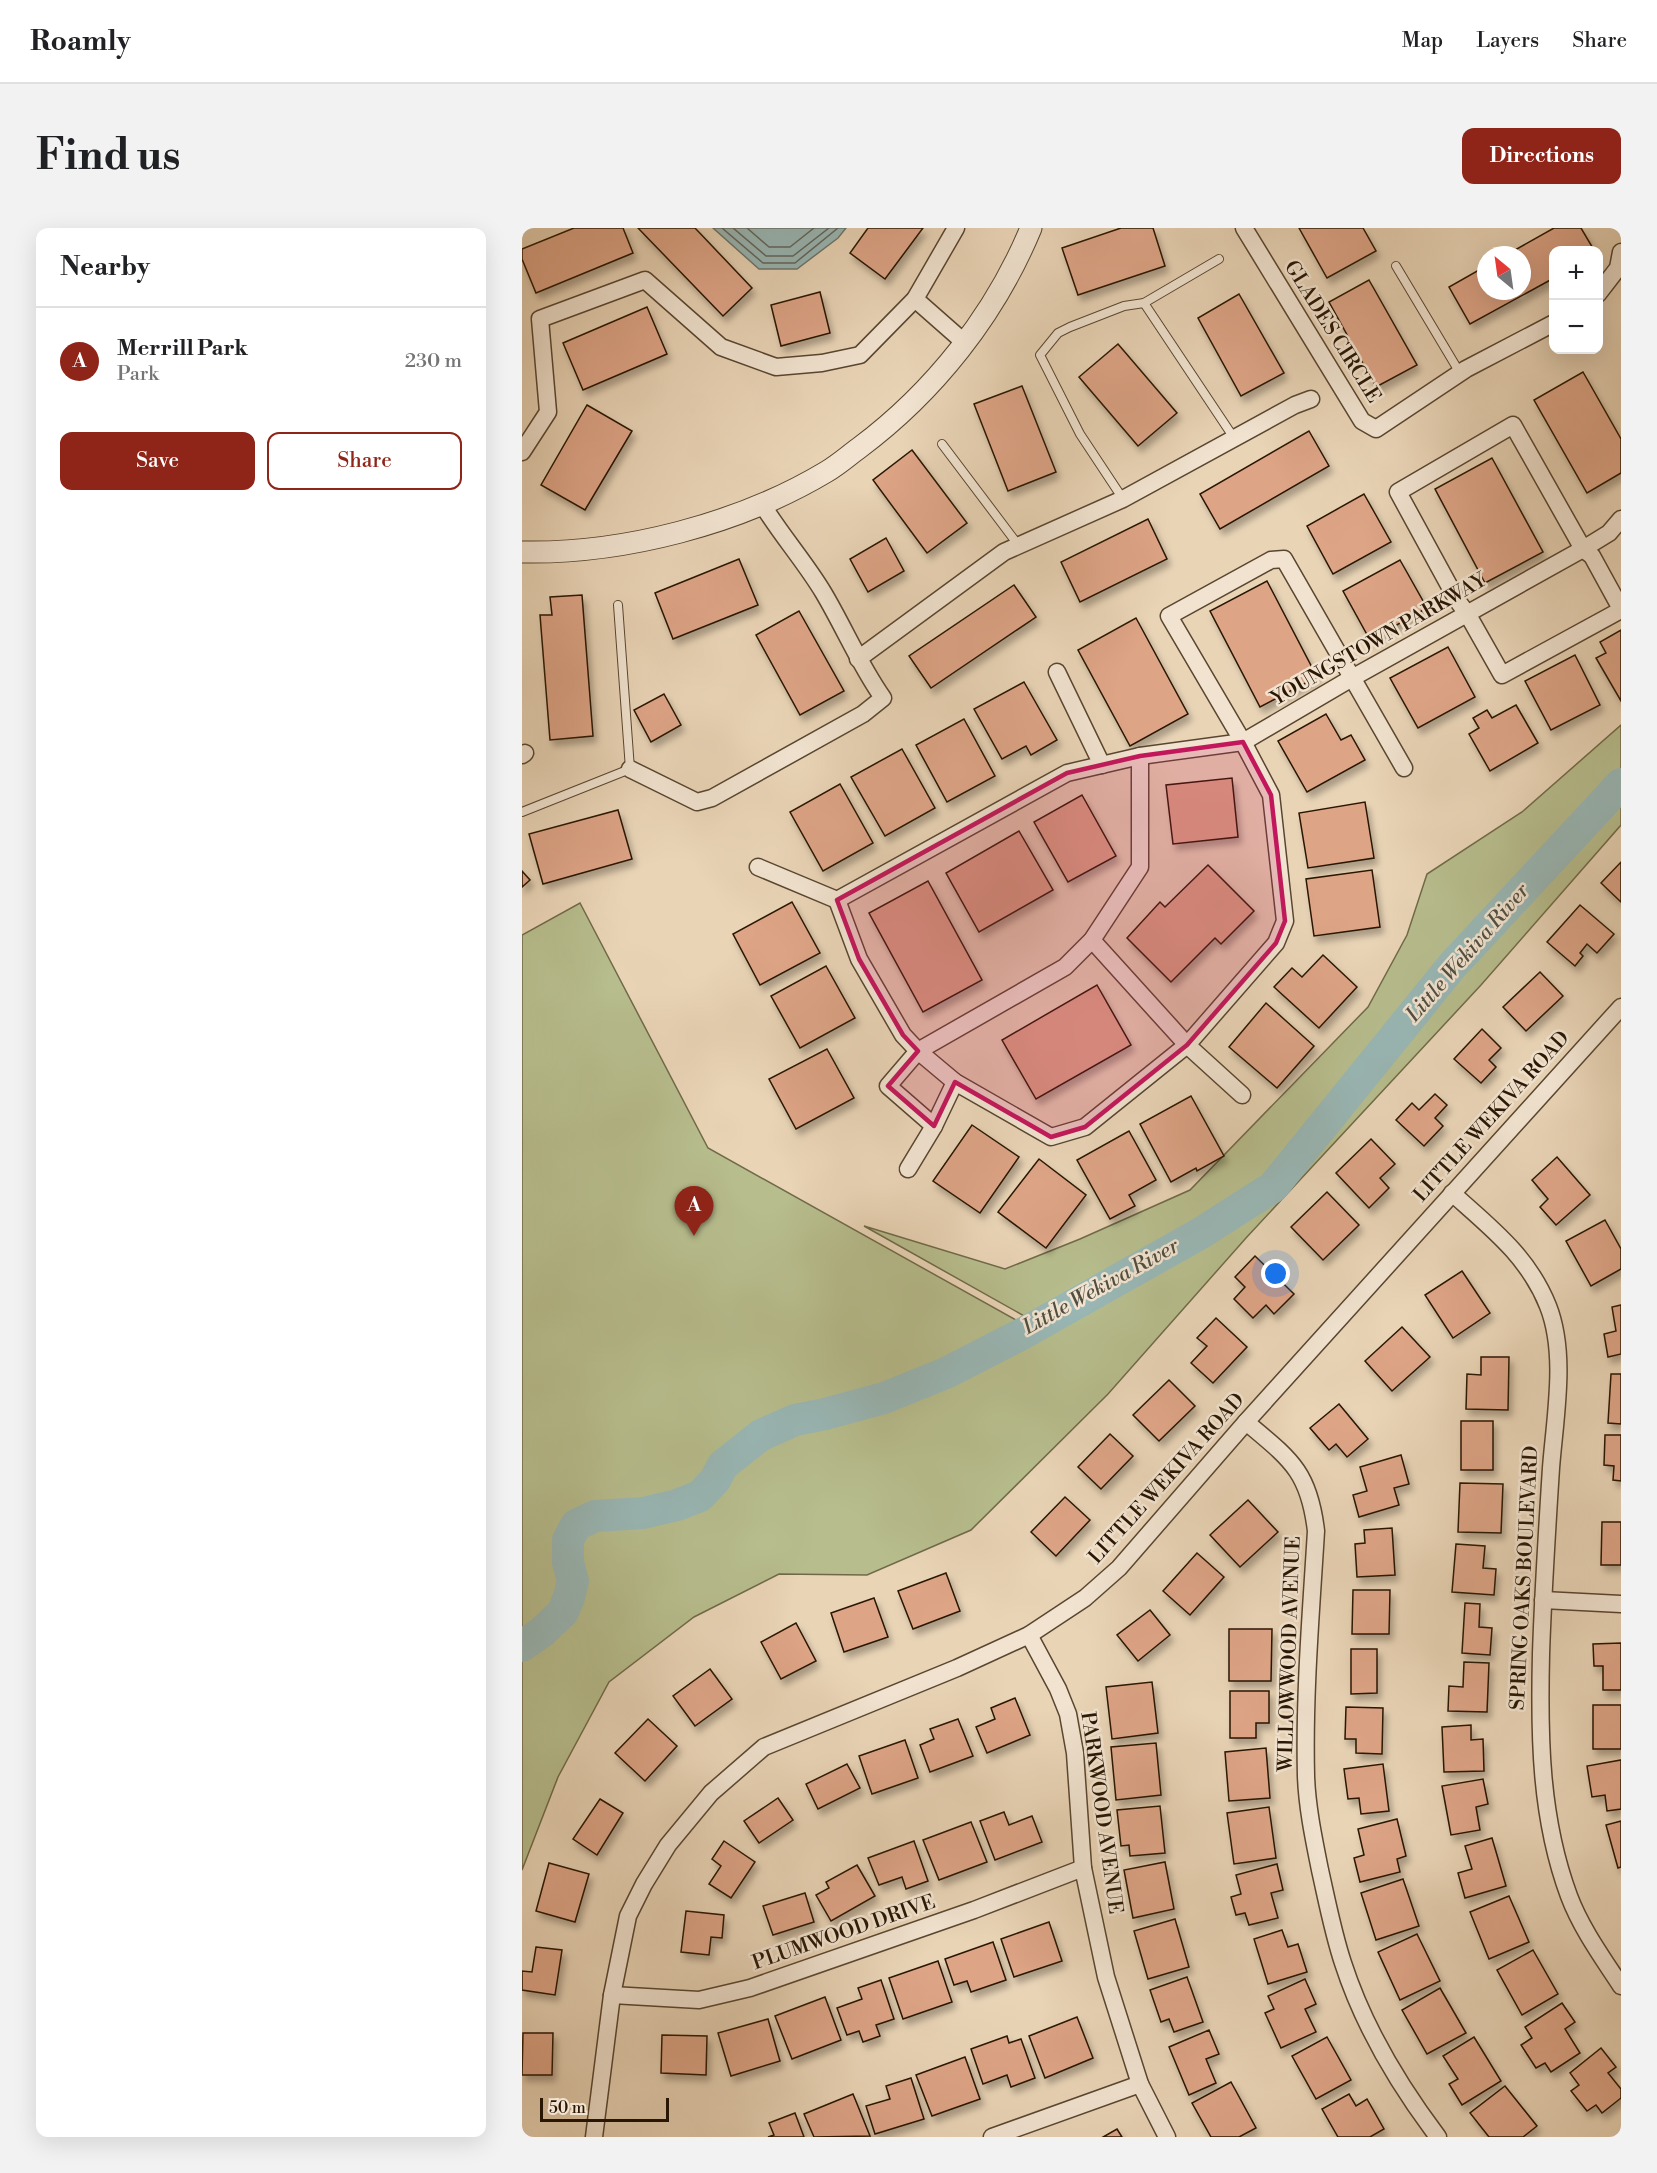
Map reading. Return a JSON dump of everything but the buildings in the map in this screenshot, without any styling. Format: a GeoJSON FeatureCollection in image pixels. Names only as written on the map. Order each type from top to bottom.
{"type":"FeatureCollection","features":[{"type":"Feature","properties":{"kind":"street"},"geometry":{"type":"LineString","coordinates":[[522,452],[548,412],[540,320],[645,280],[721,347],[776,367],[822,363],[860,355],[915,299],[956,228]]}},
{"type":"Feature","properties":{"kind":"street"},"geometry":{"type":"LineString","coordinates":[[522,552],[637,543],[701,525],[762,504],[827,471],[884,429],[928,387],[959,352],[992,302],[1031,228]]}},
{"type":"Feature","properties":{"kind":"street","name":"GLADES CIRCLE"},"geometry":{"type":"LineString","coordinates":[[1244,228],[1362,421],[1376,429],[1460,373],[1549,325]]}},
{"type":"Feature","properties":{"kind":"street"},"geometry":{"type":"LineString","coordinates":[[1603,289],[1618,268],[1621,252]]}},
{"type":"Feature","properties":{"kind":"street"},"geometry":{"type":"LineString","coordinates":[[915,299],[965,343]]}},
{"type":"Feature","properties":{"kind":"street"},"geometry":{"type":"LineString","coordinates":[[858,658],[1004,552],[1124,499],[1295,405],[1311,399]]}},
{"type":"Feature","properties":{"kind":"street"},"geometry":{"type":"LineString","coordinates":[[1513,425],[1583,549],[1592,556],[1621,609],[1502,675],[1457,600],[1398,492],[1513,425]]}},
{"type":"Feature","properties":{"kind":"street"},"geometry":{"type":"LineString","coordinates":[[630,769],[697,802],[712,798],[863,714],[883,698],[858,658],[823,592],[762,504]]}},
{"type":"Feature","properties":{"kind":"street","name":"YOUNGSTOWN PARKWAY"},"geometry":{"type":"LineString","coordinates":[[837,900],[1067,773],[1140,756],[1243,742],[1352,678],[1583,549],[1609,533],[1621,519]]}},
{"type":"Feature","properties":{"kind":"street"},"geometry":{"type":"LineString","coordinates":[[758,867],[837,900],[859,959],[903,1035],[918,1052],[955,1082],[1051,1137],[1085,1127],[1187,1045],[1276,943],[1285,921],[1271,795],[1243,742],[1169,616],[1271,560],[1284,558],[1404,768]]}},
{"type":"Feature","properties":{"kind":"street"},"geometry":{"type":"LineString","coordinates":[[1057,672],[1102,765]]}},
{"type":"Feature","properties":{"kind":"street"},"geometry":{"type":"LineString","coordinates":[[934,1126],[888,1086],[918,1052],[1065,967],[1092,940],[1140,867],[1140,756]]}},
{"type":"Feature","properties":{"kind":"street"},"geometry":{"type":"LineString","coordinates":[[1092,940],[1187,1045],[1242,1095]]}},
{"type":"Feature","properties":{"kind":"street","name":"LITTLE WEKIVA ROAD"},"geometry":{"type":"LineString","coordinates":[[594,2137],[612,1995],[628,1916],[668,1845],[711,1793],[764,1747],[957,1668],[1029,1635],[1085,1598],[1119,1568],[1245,1422],[1621,1007]]}},
{"type":"Feature","properties":{"kind":"street"},"geometry":{"type":"LineString","coordinates":[[908,1169],[934,1126],[955,1082]]}},
{"type":"Feature","properties":{"kind":"street","name":"SPRING OAKS BOULEVARD"},"geometry":{"type":"LineString","coordinates":[[1452,1193],[1512,1247],[1531,1272],[1548,1307],[1559,1351],[1543,1600],[1539,1720],[1543,1784],[1552,1839],[1569,1897],[1592,1941],[1621,1986]]}},
{"type":"Feature","properties":{"kind":"street","name":"WILLOWWOOD AVENUE"},"geometry":{"type":"LineString","coordinates":[[1245,1422],[1285,1455],[1303,1479],[1313,1505],[1316,1531],[1306,1700],[1306,1778],[1314,1840],[1342,1963],[1364,2016],[1386,2059],[1414,2105],[1438,2137]]}},
{"type":"Feature","properties":{"kind":"street"},"geometry":{"type":"LineString","coordinates":[[1543,1600],[1621,1604]]}},
{"type":"Feature","properties":{"kind":"street","name":"PARKWOOD AVENUE"},"geometry":{"type":"LineString","coordinates":[[1029,1635],[1058,1689],[1068,1714],[1075,1753],[1083,1868],[1106,1977],[1140,2084],[1167,2137]]}},
{"type":"Feature","properties":{"kind":"street","name":"PLUMWOOD DRIVE"},"geometry":{"type":"LineString","coordinates":[[612,1995],[699,2000],[750,1988],[974,1910],[1083,1868]]}},
{"type":"Feature","properties":{"kind":"street"},"geometry":{"type":"LineString","coordinates":[[992,2137],[1140,2084]]}},
{"type":"Feature","properties":{"kind":"lane"},"geometry":{"type":"LineString","coordinates":[[1124,499],[1080,434],[1040,355],[1058,333],[1124,306],[1143,303],[1219,259]]}},
{"type":"Feature","properties":{"kind":"lane"},"geometry":{"type":"LineString","coordinates":[[1396,266],[1460,373]]}},
{"type":"Feature","properties":{"kind":"lane"},"geometry":{"type":"LineString","coordinates":[[1143,303],[1234,438]]}},
{"type":"Feature","properties":{"kind":"lane"},"geometry":{"type":"LineString","coordinates":[[942,444],[1019,546]]}},
{"type":"Feature","properties":{"kind":"lane"},"geometry":{"type":"LineString","coordinates":[[522,812],[630,769],[618,605]]}},
{"type":"Feature","properties":{"kind":"highlighted area"},"geometry":{"type":"Polygon","coordinates":[[[1243,742],[1271,795],[1285,921],[1276,943],[1187,1045],[1085,1127],[1051,1137],[955,1082],[934,1126],[888,1086],[918,1051],[903,1035],[859,959],[837,900],[1067,773],[1140,756],[1243,742]]]}},
{"type":"Feature","properties":{"kind":"green space"},"geometry":{"type":"Polygon","coordinates":[[[1621,725],[1621,825],[1481,985],[1246,1238],[1108,1394],[971,1530],[867,1575],[779,1574],[694,1617],[609,1682],[558,1777],[522,1870],[522,1648],[560,1615],[575,1586],[570,1548],[578,1531],[599,1521],[646,1519],[702,1502],[726,1473],[764,1441],[797,1426],[889,1398],[970,1364],[1027,1332],[1030,1328],[1030,1321],[1026,1317],[864,1226],[1005,1269],[1080,1239],[1190,1190],[1368,1007],[1407,935],[1427,874],[1522,812],[1621,725]]]}},
{"type":"Feature","properties":{"kind":"green space"},"geometry":{"type":"Polygon","coordinates":[[[580,903],[708,1148],[1023,1324],[966,1356],[885,1390],[794,1418],[760,1433],[720,1466],[699,1494],[643,1511],[597,1513],[572,1524],[562,1546],[567,1584],[553,1610],[522,1637],[522,935],[580,903]]]}},
{"type":"Feature","properties":{"kind":"water"},"geometry":{"type":"Polygon","coordinates":[[[713,228],[846,228],[838,238],[797,269],[759,269],[713,228]]]}},
{"type":"Feature","properties":{"kind":"waterway","name":"Little Wekiva River"},"geometry":{"type":"LineString","coordinates":[[522,1646],[542,1632],[563,1612],[573,1581],[568,1562],[568,1540],[576,1525],[595,1516],[643,1513],[677,1505],[700,1496],[715,1480],[723,1465],[761,1435],[795,1420],[884,1398],[946,1373],[1020,1335],[1201,1233],[1273,1187],[1452,966],[1621,784]]}},
{"type":"Feature","properties":{"kind":"place","name":"Merrill Park"},"geometry":{"type":"Point","coordinates":[694,1236]}}]}
